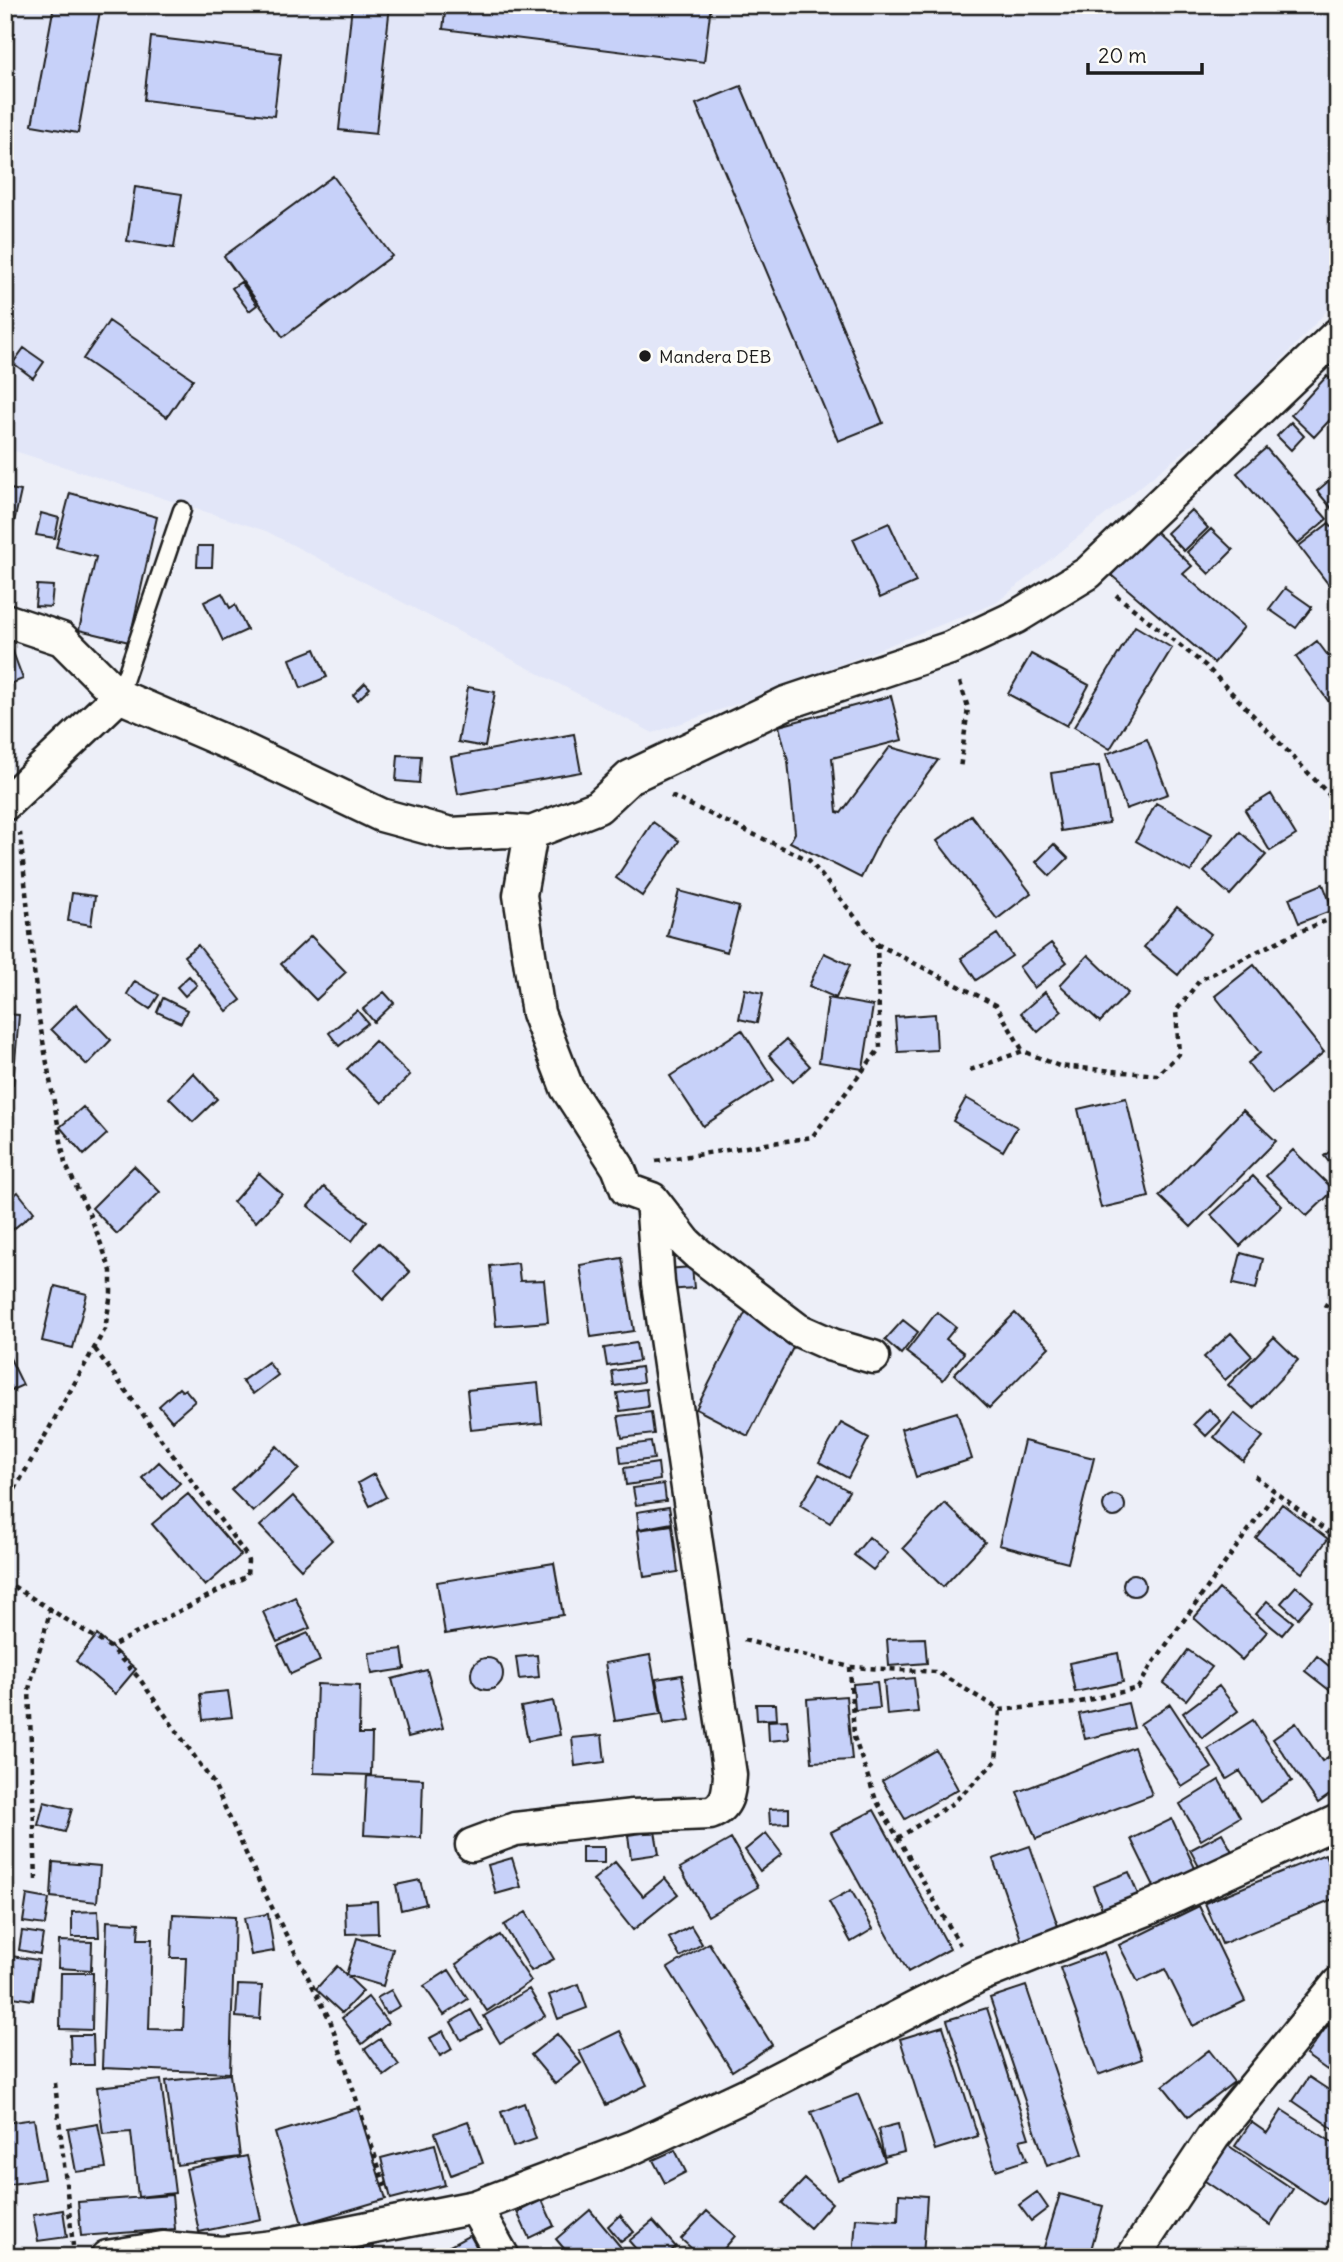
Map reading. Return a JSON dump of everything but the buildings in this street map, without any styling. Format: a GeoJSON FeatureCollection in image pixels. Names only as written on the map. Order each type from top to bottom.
{"type":"FeatureCollection","features":[{"type":"Feature","properties":{"kind":"street"},"geometry":{"type":"LineString","coordinates":[[5,620],[62,639],[119,696],[238,747],[381,816],[451,834],[507,831],[531,833],[598,807],[630,777],[786,703],[950,648],[1016,617],[1088,573],[1338,334]]}},
{"type":"Feature","properties":{"kind":"street"},"geometry":{"type":"LineString","coordinates":[[10,798],[119,696]]}},
{"type":"Feature","properties":{"kind":"street"},"geometry":{"type":"LineString","coordinates":[[531,833],[520,895],[538,1013],[567,1088],[618,1167],[627,1190],[652,1199],[686,1243],[698,1254],[798,1330],[832,1345],[873,1357]]}},
{"type":"Feature","properties":{"kind":"street"},"geometry":{"type":"LineString","coordinates":[[472,1845],[515,1829],[633,1816],[710,1813],[717,1811],[729,1797],[730,1775],[658,1283],[652,1199]]}},
{"type":"Feature","properties":{"kind":"street"},"geometry":{"type":"LineString","coordinates":[[107,2257],[163,2248],[222,2253],[247,2250],[475,2207],[634,2147],[756,2090],[978,1976],[1147,1909],[1338,1821]]}},
{"type":"Feature","properties":{"kind":"street"},"geometry":{"type":"LineString","coordinates":[[1133,2257],[1213,2137],[1338,1984]]}},
{"type":"Feature","properties":{"kind":"street"},"geometry":{"type":"LineString","coordinates":[[475,2207],[503,2257]]}},
{"type":"Feature","properties":{"kind":"lane"},"geometry":{"type":"LineString","coordinates":[[119,696],[182,510]]}},
{"type":"Feature","properties":{"kind":"path"},"geometry":{"type":"LineString","coordinates":[[1088,573],[1206,666],[1338,804]]}},
{"type":"Feature","properties":{"kind":"path"},"geometry":{"type":"LineString","coordinates":[[950,648],[968,708],[960,769]]}},
{"type":"Feature","properties":{"kind":"path"},"geometry":{"type":"LineString","coordinates":[[630,777],[809,860],[877,944],[996,1005],[1023,1051],[1059,1066],[1157,1075],[1179,1054],[1176,1011],[1200,980],[1291,935],[1338,916]]}},
{"type":"Feature","properties":{"kind":"path"},"geometry":{"type":"LineString","coordinates":[[5,1507],[105,1329],[111,1293],[111,1271],[92,1220],[65,1163],[39,1019],[10,798]]}},
{"type":"Feature","properties":{"kind":"path"},"geometry":{"type":"LineString","coordinates":[[618,1167],[812,1136],[880,1048],[877,944]]}},
{"type":"Feature","properties":{"kind":"path"},"geometry":{"type":"LineString","coordinates":[[970,1070],[1023,1051]]}},
{"type":"Feature","properties":{"kind":"path"},"geometry":{"type":"LineString","coordinates":[[1324,1304],[1338,1313]]}},
{"type":"Feature","properties":{"kind":"path"},"geometry":{"type":"LineString","coordinates":[[95,1349],[248,1561],[247,1576],[110,1647]]}},
{"type":"Feature","properties":{"kind":"path"},"geometry":{"type":"LineString","coordinates":[[1255,1476],[1338,1540]]}},
{"type":"Feature","properties":{"kind":"path"},"geometry":{"type":"LineString","coordinates":[[710,1632],[850,1667],[937,1672],[1000,1710],[1076,1703],[1138,1688],[1276,1492]]}},
{"type":"Feature","properties":{"kind":"path"},"geometry":{"type":"LineString","coordinates":[[5,1581],[110,1647],[139,1678],[214,1784],[261,1888],[330,2020],[397,2222]]}},
{"type":"Feature","properties":{"kind":"path"},"geometry":{"type":"LineString","coordinates":[[1338,1606],[1331,1626],[1338,1632]]}},
{"type":"Feature","properties":{"kind":"path"},"geometry":{"type":"LineString","coordinates":[[36,1880],[29,1689],[51,1608]]}},
{"type":"Feature","properties":{"kind":"path"},"geometry":{"type":"LineString","coordinates":[[850,1667],[854,1737],[876,1800],[978,1976]]}},
{"type":"Feature","properties":{"kind":"path"},"geometry":{"type":"LineString","coordinates":[[898,1838],[953,1803],[996,1761],[1000,1710]]}},
{"type":"Feature","properties":{"kind":"path"},"geometry":{"type":"LineString","coordinates":[[55,2083],[74,2257]]}},
{"type":"Feature","properties":{"kind":"shaded area","name":"Mandera DEB"},"geometry":{"type":"Polygon","coordinates":[[[5,5],[1338,5],[1338,299],[1233,412],[996,603],[771,692],[653,733],[266,531],[5,448],[5,5]]]}},
{"type":"Feature","properties":{"kind":"place","name":"Mandera DEB"},"geometry":{"type":"Point","coordinates":[645,356]}}]}
